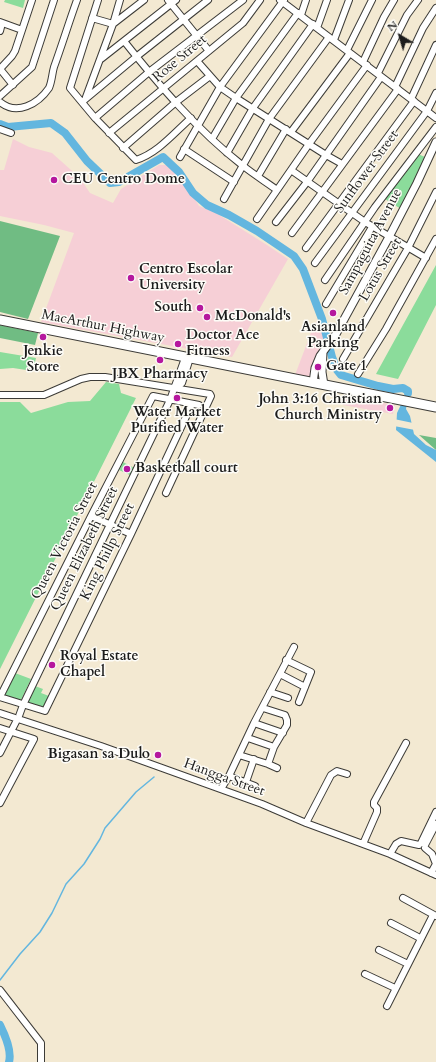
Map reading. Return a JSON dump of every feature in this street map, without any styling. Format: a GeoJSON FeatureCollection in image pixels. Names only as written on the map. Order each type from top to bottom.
{"type":"FeatureCollection","features":[{"type":"Feature","properties":{"kind":"highway","name":"MacArthur Highway"},"geometry":{"type":"LineString","coordinates":[[0,320],[436,407]]}},
{"type":"Feature","properties":{"kind":"main road","name":"Sampaguita Avenue"},"geometry":{"type":"LineString","coordinates":[[313,383],[316,365],[332,340],[389,237],[418,183],[436,142]]}},
{"type":"Feature","properties":{"kind":"main road"},"geometry":{"type":"LineString","coordinates":[[324,351],[322,372],[324,385]]}},
{"type":"Feature","properties":{"kind":"street"},"geometry":{"type":"LineString","coordinates":[[13,85],[0,69],[16,50],[32,0]]}},
{"type":"Feature","properties":{"kind":"street"},"geometry":{"type":"LineString","coordinates":[[0,96],[28,71],[34,62],[54,0]]}},
{"type":"Feature","properties":{"kind":"street"},"geometry":{"type":"LineString","coordinates":[[0,102],[7,107],[26,107],[33,103],[48,88],[52,80],[52,73],[76,0]]}},
{"type":"Feature","properties":{"kind":"street"},"geometry":{"type":"LineString","coordinates":[[98,0],[70,88],[84,100],[95,118],[136,160],[162,144],[191,118]]}},
{"type":"Feature","properties":{"kind":"street"},"geometry":{"type":"LineString","coordinates":[[84,100],[113,24],[120,0]]}},
{"type":"Feature","properties":{"kind":"street"},"geometry":{"type":"LineString","coordinates":[[113,24],[144,0]]}},
{"type":"Feature","properties":{"kind":"street"},"geometry":{"type":"LineString","coordinates":[[84,100],[208,0]]}},
{"type":"Feature","properties":{"kind":"street"},"geometry":{"type":"LineString","coordinates":[[95,118],[149,72],[242,0]]}},
{"type":"Feature","properties":{"kind":"street","name":"Rose Street"},"geometry":{"type":"LineString","coordinates":[[109,133],[243,23],[260,0]]}},
{"type":"Feature","properties":{"kind":"street"},"geometry":{"type":"LineString","coordinates":[[212,139],[236,98],[299,14],[306,0]]}},
{"type":"Feature","properties":{"kind":"street"},"geometry":{"type":"LineString","coordinates":[[227,153],[253,108],[316,26],[327,0]]}},
{"type":"Feature","properties":{"kind":"street"},"geometry":{"type":"LineString","coordinates":[[224,199],[269,119],[332,39],[349,0]]}},
{"type":"Feature","properties":{"kind":"street"},"geometry":{"type":"LineString","coordinates":[[258,176],[348,51],[372,0]]}},
{"type":"Feature","properties":{"kind":"street"},"geometry":{"type":"LineString","coordinates":[[257,220],[365,64],[384,17],[394,0]]}},
{"type":"Feature","properties":{"kind":"street"},"geometry":{"type":"LineString","coordinates":[[276,222],[307,182],[380,75],[408,15],[418,0]]}},
{"type":"Feature","properties":{"kind":"street"},"geometry":{"type":"LineString","coordinates":[[100,60],[172,1],[184,20],[209,50]]}},
{"type":"Feature","properties":{"kind":"street"},"geometry":{"type":"LineString","coordinates":[[180,157],[220,87],[282,1],[436,118]]}},
{"type":"Feature","properties":{"kind":"street"},"geometry":{"type":"LineString","coordinates":[[292,233],[397,88],[423,28],[436,8]]}},
{"type":"Feature","properties":{"kind":"street"},"geometry":{"type":"LineString","coordinates":[[92,18],[113,24]]}},
{"type":"Feature","properties":{"kind":"street"},"geometry":{"type":"LineString","coordinates":[[0,31],[1,22],[22,30]]}},
{"type":"Feature","properties":{"kind":"street"},"geometry":{"type":"LineString","coordinates":[[124,41],[149,72],[198,126],[243,166],[277,190]]}},
{"type":"Feature","properties":{"kind":"street"},"geometry":{"type":"LineString","coordinates":[[306,248],[413,100],[436,45]]}},
{"type":"Feature","properties":{"kind":"street"},"geometry":{"type":"LineString","coordinates":[[197,61],[220,87],[342,164]]}},
{"type":"Feature","properties":{"kind":"street"},"geometry":{"type":"LineString","coordinates":[[123,148],[176,102],[210,76]]}},
{"type":"Feature","properties":{"kind":"street","name":"Sunflower Street"},"geometry":{"type":"LineString","coordinates":[[315,263],[426,111],[436,93]]}},
{"type":"Feature","properties":{"kind":"street"},"geometry":{"type":"LineString","coordinates":[[325,280],[375,207],[436,127]]}},
{"type":"Feature","properties":{"kind":"street"},"geometry":{"type":"LineString","coordinates":[[0,129],[11,133]]}},
{"type":"Feature","properties":{"kind":"street"},"geometry":{"type":"LineString","coordinates":[[184,149],[234,182]]}},
{"type":"Feature","properties":{"kind":"street"},"geometry":{"type":"LineString","coordinates":[[291,170],[338,204],[389,237],[426,258]]}},
{"type":"Feature","properties":{"kind":"street","name":"Lotus Street"},"geometry":{"type":"LineString","coordinates":[[343,358],[408,248],[436,192]]}},
{"type":"Feature","properties":{"kind":"street"},"geometry":{"type":"LineString","coordinates":[[326,304],[372,226]]}},
{"type":"Feature","properties":{"kind":"street"},"geometry":{"type":"LineString","coordinates":[[358,374],[386,329],[436,239]]}},
{"type":"Feature","properties":{"kind":"street","name":"Queen Elizabeth Street"},"geometry":{"type":"LineString","coordinates":[[0,753],[174,389],[182,383],[183,372],[188,358]]}},
{"type":"Feature","properties":{"kind":"street"},"geometry":{"type":"LineString","coordinates":[[0,395],[44,395],[72,382],[90,377],[105,377],[210,394],[211,396],[166,493]]}},
{"type":"Feature","properties":{"kind":"street","name":"Queen Victoria Street"},"geometry":{"type":"LineString","coordinates":[[0,697],[153,396],[170,400]]}},
{"type":"Feature","properties":{"kind":"street"},"geometry":{"type":"LineString","coordinates":[[170,400],[200,405]]}},
{"type":"Feature","properties":{"kind":"street","name":"King Phillp Street"},"geometry":{"type":"LineString","coordinates":[[23,705],[45,711],[192,404]]}},
{"type":"Feature","properties":{"kind":"street"},"geometry":{"type":"LineString","coordinates":[[91,516],[131,534]]}},
{"type":"Feature","properties":{"kind":"street"},"geometry":{"type":"LineString","coordinates":[[221,789],[240,755],[254,722],[263,708],[294,646]]}},
{"type":"Feature","properties":{"kind":"street"},"geometry":{"type":"LineString","coordinates":[[286,660],[312,672],[299,702]]}},
{"type":"Feature","properties":{"kind":"street"},"geometry":{"type":"LineString","coordinates":[[280,674],[305,687]]}},
{"type":"Feature","properties":{"kind":"street"},"geometry":{"type":"LineString","coordinates":[[270,692],[288,698]]}},
{"type":"Feature","properties":{"kind":"street"},"geometry":{"type":"LineString","coordinates":[[0,697],[23,705]]}},
{"type":"Feature","properties":{"kind":"street"},"geometry":{"type":"LineString","coordinates":[[263,708],[282,714],[286,717],[287,725],[274,747],[268,764]]}},
{"type":"Feature","properties":{"kind":"street","name":"Hangga Street"},"geometry":{"type":"LineString","coordinates":[[0,713],[101,746],[262,804],[306,823],[390,854],[431,873]]}},
{"type":"Feature","properties":{"kind":"street"},"geometry":{"type":"LineString","coordinates":[[254,722],[283,733]]}},
{"type":"Feature","properties":{"kind":"street"},"geometry":{"type":"LineString","coordinates":[[0,728],[34,739],[0,803]]}},
{"type":"Feature","properties":{"kind":"street"},"geometry":{"type":"LineString","coordinates":[[248,738],[274,747]]}},
{"type":"Feature","properties":{"kind":"street"},"geometry":{"type":"LineString","coordinates":[[363,844],[377,812],[374,802],[406,743]]}},
{"type":"Feature","properties":{"kind":"street"},"geometry":{"type":"LineString","coordinates":[[240,755],[277,768]]}},
{"type":"Feature","properties":{"kind":"street"},"geometry":{"type":"LineString","coordinates":[[246,782],[254,759]]}},
{"type":"Feature","properties":{"kind":"street"},"geometry":{"type":"LineString","coordinates":[[306,823],[331,775],[337,771],[348,774]]}},
{"type":"Feature","properties":{"kind":"street"},"geometry":{"type":"LineString","coordinates":[[229,776],[254,786]]}},
{"type":"Feature","properties":{"kind":"street"},"geometry":{"type":"LineString","coordinates":[[423,845],[436,812]]}},
{"type":"Feature","properties":{"kind":"street"},"geometry":{"type":"LineString","coordinates":[[423,845],[436,824]]}},
{"type":"Feature","properties":{"kind":"street"},"geometry":{"type":"LineString","coordinates":[[390,854],[396,844],[401,841],[423,845],[432,854],[436,864],[431,873]]}},
{"type":"Feature","properties":{"kind":"street"},"geometry":{"type":"LineString","coordinates":[[387,1006],[420,938],[435,916],[403,898]]}},
{"type":"Feature","properties":{"kind":"street"},"geometry":{"type":"LineString","coordinates":[[391,923],[420,938]]}},
{"type":"Feature","properties":{"kind":"street"},"geometry":{"type":"LineString","coordinates":[[379,950],[408,964]]}},
{"type":"Feature","properties":{"kind":"street"},"geometry":{"type":"LineString","coordinates":[[365,974],[395,988]]}},
{"type":"Feature","properties":{"kind":"street"},"geometry":{"type":"LineString","coordinates":[[0,990],[41,1043],[41,1062]]}},
{"type":"Feature","properties":{"kind":"shaded area","name":"Centro Escolar University"},"geometry":{"type":"Polygon","coordinates":[[[13,139],[29,147],[52,153],[80,178],[90,193],[113,203],[121,189],[159,165],[167,165],[176,170],[181,176],[199,206],[216,213],[288,259],[232,357],[41,322],[74,233],[0,216],[0,170],[4,170],[13,139]]]}},
{"type":"Feature","properties":{"kind":"shaded area"},"geometry":{"type":"Polygon","coordinates":[[[318,319],[326,343],[310,377],[295,375],[312,330],[318,319]]]}},
{"type":"Feature","properties":{"kind":"shaded area"},"geometry":{"type":"Polygon","coordinates":[[[345,396],[395,405],[393,414],[343,405],[345,396]]]}},
{"type":"Feature","properties":{"kind":"green space"},"geometry":{"type":"Polygon","coordinates":[[[5,0],[25,0],[23,8],[4,2],[5,0]]]}},
{"type":"Feature","properties":{"kind":"green space"},"geometry":{"type":"Polygon","coordinates":[[[418,154],[425,157],[401,209],[385,199],[418,154]]]}},
{"type":"Feature","properties":{"kind":"green space"},"geometry":{"type":"Polygon","coordinates":[[[0,221],[60,236],[28,319],[0,312],[0,221]]]}},
{"type":"Feature","properties":{"kind":"green space"},"geometry":{"type":"Polygon","coordinates":[[[436,265],[436,305],[398,379],[376,374],[436,265]]]}},
{"type":"Feature","properties":{"kind":"green space"},"geometry":{"type":"Polygon","coordinates":[[[0,325],[38,333],[35,345],[0,338],[0,325]]]}},
{"type":"Feature","properties":{"kind":"green space"},"geometry":{"type":"Polygon","coordinates":[[[0,352],[36,358],[33,371],[13,368],[0,369],[0,352]]]}},
{"type":"Feature","properties":{"kind":"green space"},"geometry":{"type":"Polygon","coordinates":[[[106,382],[119,384],[121,393],[136,398],[0,669],[0,402],[20,402],[31,413],[68,402],[90,401],[106,382]]]}},
{"type":"Feature","properties":{"kind":"green space"},"geometry":{"type":"Polygon","coordinates":[[[419,435],[436,438],[436,450],[419,435]]]}},
{"type":"Feature","properties":{"kind":"green space","name":"Basketball court"},"geometry":{"type":"Polygon","coordinates":[[[123,462],[136,469],[132,476],[119,470],[123,462]]]}},
{"type":"Feature","properties":{"kind":"green space"},"geometry":{"type":"Polygon","coordinates":[[[15,673],[31,679],[20,702],[4,696],[15,673]]]}},
{"type":"Feature","properties":{"kind":"green space"},"geometry":{"type":"Polygon","coordinates":[[[35,686],[43,689],[41,693],[49,696],[42,709],[27,704],[35,686]]]}},
{"type":"Feature","properties":{"kind":"water"},"geometry":{"type":"Polygon","coordinates":[[[401,386],[405,387],[409,392],[406,409],[410,416],[414,434],[426,445],[436,450],[436,462],[396,430],[397,413],[406,394],[400,389],[401,386]]]}},
{"type":"Feature","properties":{"kind":"pier"},"geometry":{"type":"Polygon","coordinates":[[[394,419],[413,423],[415,430],[394,426],[394,419]]]}},
{"type":"Feature","properties":{"kind":"waterway"},"geometry":{"type":"LineString","coordinates":[[0,124],[8,127],[51,123],[65,133],[87,161],[110,183],[119,182],[163,157],[179,172],[193,193],[207,205],[229,215],[257,231],[294,256],[303,269],[322,319],[332,357],[337,370],[341,375],[378,386],[393,389],[403,388],[408,391],[408,393]]}},
{"type":"Feature","properties":{"kind":"waterway"},"geometry":{"type":"LineString","coordinates":[[0,980],[20,954],[40,932],[52,913],[66,884],[84,864],[100,839],[105,828],[136,792],[154,777]]}},
{"type":"Feature","properties":{"kind":"waterway"},"geometry":{"type":"LineString","coordinates":[[0,1025],[9,1048],[9,1062]]}},
{"type":"Feature","properties":{"kind":"place","name":"CEU Centro Dome"},"geometry":{"type":"Point","coordinates":[54,180]}},
{"type":"Feature","properties":{"kind":"place","name":"Centro Escolar University"},"geometry":{"type":"Point","coordinates":[131,278]}},
{"type":"Feature","properties":{"kind":"place","name":"South"},"geometry":{"type":"Point","coordinates":[200,308]}},
{"type":"Feature","properties":{"kind":"place","name":"Asianland Parking"},"geometry":{"type":"Point","coordinates":[333,313]}},
{"type":"Feature","properties":{"kind":"place","name":"McDonald's"},"geometry":{"type":"Point","coordinates":[207,317]}},
{"type":"Feature","properties":{"kind":"place","name":"Jenkie Store"},"geometry":{"type":"Point","coordinates":[43,337]}},
{"type":"Feature","properties":{"kind":"place","name":"Doctor Ace Fitness"},"geometry":{"type":"Point","coordinates":[178,344]}},
{"type":"Feature","properties":{"kind":"place","name":"JBX Pharmacy"},"geometry":{"type":"Point","coordinates":[160,360]}},
{"type":"Feature","properties":{"kind":"place","name":"Gate 1"},"geometry":{"type":"Point","coordinates":[318,367]}},
{"type":"Feature","properties":{"kind":"place","name":"Water Market Purified Water"},"geometry":{"type":"Point","coordinates":[177,398]}},
{"type":"Feature","properties":{"kind":"place","name":"John 3:16 Christian Church Ministry"},"geometry":{"type":"Point","coordinates":[390,408]}},
{"type":"Feature","properties":{"kind":"place","name":"Basketball court"},"geometry":{"type":"Point","coordinates":[127,469]}},
{"type":"Feature","properties":{"kind":"place","name":"Royal Estate Chapel"},"geometry":{"type":"Point","coordinates":[52,665]}},
{"type":"Feature","properties":{"kind":"place","name":"Bigasan sa Dulo"},"geometry":{"type":"Point","coordinates":[158,755]}}]}
